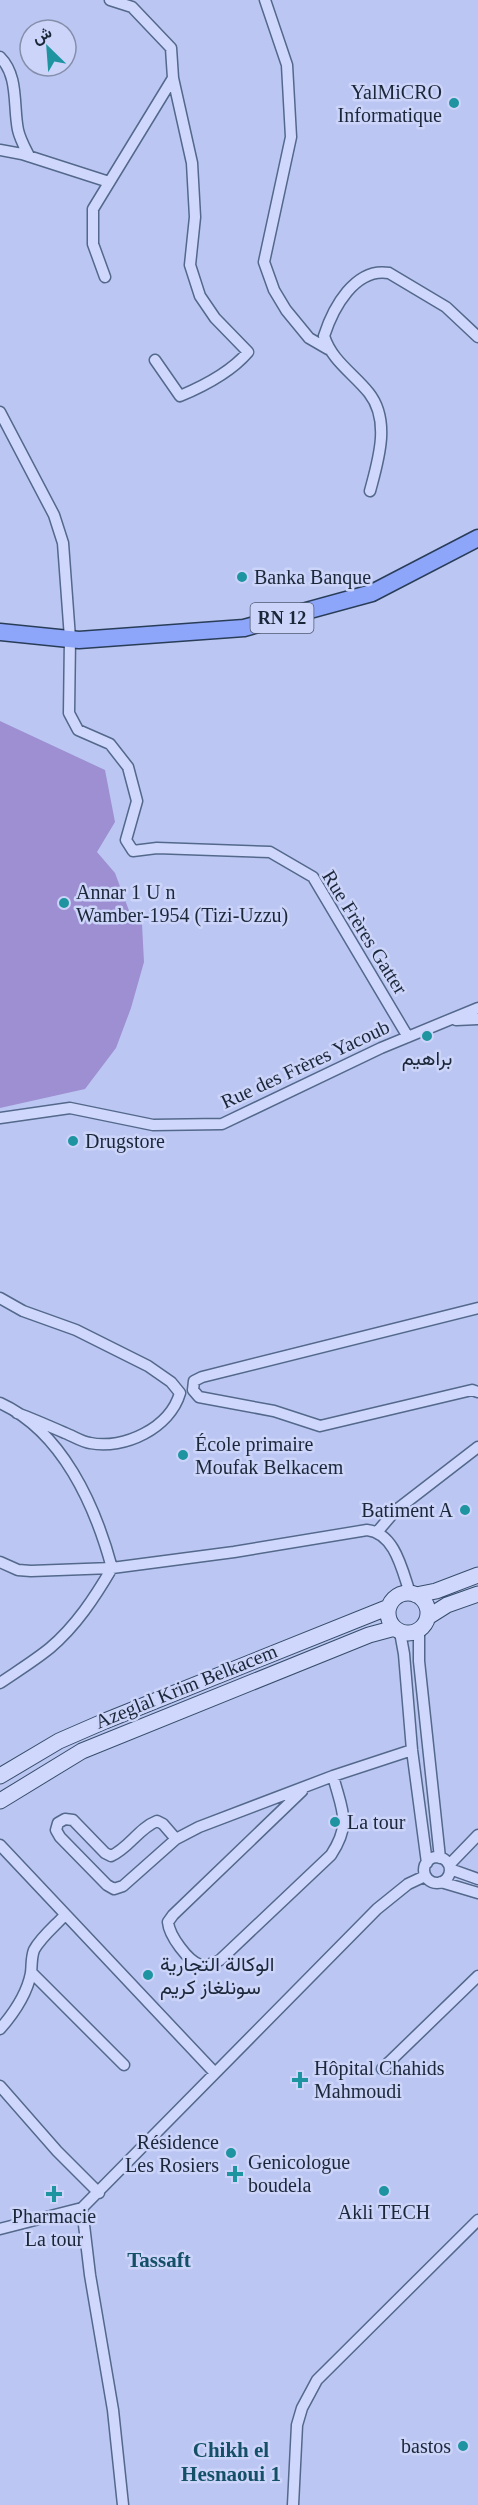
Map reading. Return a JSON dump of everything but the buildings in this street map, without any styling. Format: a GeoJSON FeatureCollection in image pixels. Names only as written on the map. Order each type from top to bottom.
{"type":"FeatureCollection","features":[{"type":"Feature","properties":{"kind":"main road","name":"RN 12"},"geometry":{"type":"LineString","coordinates":[[0,632],[70,638],[244,628],[372,593],[478,538]]}},
{"type":"Feature","properties":{"kind":"main road"},"geometry":{"type":"LineString","coordinates":[[478,1575],[436,1591],[397,1597],[389,1607],[389,1618],[398,1630],[412,1633],[419,1630],[428,1617],[447,1605],[478,1594]]}},
{"type":"Feature","properties":{"kind":"main road"},"geometry":{"type":"LineString","coordinates":[[413,1594],[426,1604],[428,1617]]}},
{"type":"Feature","properties":{"kind":"main road","name":"Azeglal Krim Belkacem"},"geometry":{"type":"LineString","coordinates":[[0,1776],[68,1737],[389,1607]]}},
{"type":"Feature","properties":{"kind":"main road","name":"Azeglal Krim Belkacem"},"geometry":{"type":"LineString","coordinates":[[0,1801],[82,1751],[369,1635],[398,1630]]}},
{"type":"Feature","properties":{"kind":"street"},"geometry":{"type":"LineString","coordinates":[[110,0],[132,7],[171,48],[172,78],[192,163],[195,218],[190,264],[200,296],[215,318],[248,352],[242,359],[203,386],[180,396],[154,360]]}},
{"type":"Feature","properties":{"kind":"street"},"geometry":{"type":"LineString","coordinates":[[266,0],[287,64],[291,137],[264,262],[274,290],[286,310],[309,338],[328,349],[369,393],[379,414],[380,452],[370,491]]}},
{"type":"Feature","properties":{"kind":"street"},"geometry":{"type":"LineString","coordinates":[[0,57],[13,79],[19,133],[29,156]]}},
{"type":"Feature","properties":{"kind":"street"},"geometry":{"type":"LineString","coordinates":[[105,277],[93,244],[93,209],[172,78]]}},
{"type":"Feature","properties":{"kind":"street"},"geometry":{"type":"LineString","coordinates":[[0,150],[29,156],[109,182]]}},
{"type":"Feature","properties":{"kind":"street"},"geometry":{"type":"LineString","coordinates":[[328,349],[324,336],[340,303],[351,287],[368,274],[380,271],[389,273],[446,307],[478,337]]}},
{"type":"Feature","properties":{"kind":"street"},"geometry":{"type":"LineString","coordinates":[[0,412],[54,515],[63,543],[70,638]]}},
{"type":"Feature","properties":{"kind":"street","name":"Rue Frères Gatter"},"geometry":{"type":"LineString","coordinates":[[70,638],[69,713],[78,730],[110,744],[128,767],[137,801],[126,840],[133,851],[157,848],[270,852],[313,877],[408,1036]]}},
{"type":"Feature","properties":{"kind":"street","name":"Rue des Frères Yacoub"},"geometry":{"type":"LineString","coordinates":[[0,1118],[70,1108],[153,1125],[222,1124],[408,1036],[478,1008]]}},
{"type":"Feature","properties":{"kind":"street"},"geometry":{"type":"LineString","coordinates":[[450,1020],[478,1020]]}},
{"type":"Feature","properties":{"kind":"street"},"geometry":{"type":"LineString","coordinates":[[0,1298],[23,1311],[76,1330],[148,1366],[171,1382],[180,1393]]}},
{"type":"Feature","properties":{"kind":"street"},"geometry":{"type":"LineString","coordinates":[[478,1308],[202,1377],[194,1381],[193,1390],[199,1397],[274,1412],[320,1426],[472,1390],[478,1392]]}},
{"type":"Feature","properties":{"kind":"street"},"geometry":{"type":"LineString","coordinates":[[180,1393],[193,1390]]}},
{"type":"Feature","properties":{"kind":"street"},"geometry":{"type":"LineString","coordinates":[[17,1413],[89,1443],[111,1444],[134,1438],[150,1430],[165,1418],[177,1402],[180,1393]]}},
{"type":"Feature","properties":{"kind":"street"},"geometry":{"type":"LineString","coordinates":[[0,1402],[45,1435],[65,1461],[88,1500],[112,1568],[96,1596],[65,1634],[49,1649],[0,1683]]}},
{"type":"Feature","properties":{"kind":"street"},"geometry":{"type":"LineString","coordinates":[[378,1531],[395,1511],[478,1447]]}},
{"type":"Feature","properties":{"kind":"street"},"geometry":{"type":"LineString","coordinates":[[0,1562],[18,1570],[31,1571],[112,1568],[234,1551],[343,1532],[378,1531],[385,1536],[393,1549],[413,1594]]}},
{"type":"Feature","properties":{"kind":"street"},"geometry":{"type":"LineString","coordinates":[[398,1630],[404,1654],[412,1750],[427,1863]]}},
{"type":"Feature","properties":{"kind":"street"},"geometry":{"type":"LineString","coordinates":[[419,1630],[419,1662],[446,1864],[448,1878],[434,1883],[425,1876],[424,1869],[433,1858],[446,1864],[478,1879]]}},
{"type":"Feature","properties":{"kind":"street"},"geometry":{"type":"LineString","coordinates":[[176,1839],[164,1824],[157,1821],[150,1824],[118,1853],[111,1856],[105,1853],[73,1820],[65,1819],[58,1823],[56,1830],[60,1837],[107,1885],[114,1889],[123,1886],[176,1839],[199,1827],[333,1776],[412,1750]]}},
{"type":"Feature","properties":{"kind":"street"},"geometry":{"type":"LineString","coordinates":[[306,1787],[168,1922],[172,1938],[195,1962],[209,1965],[220,1960],[331,1855],[345,1824],[333,1776]]}},
{"type":"Feature","properties":{"kind":"street"},"geometry":{"type":"LineString","coordinates":[[446,1864],[478,1835]]}},
{"type":"Feature","properties":{"kind":"street"},"geometry":{"type":"LineString","coordinates":[[0,1845],[214,2072]]}},
{"type":"Feature","properties":{"kind":"street"},"geometry":{"type":"LineString","coordinates":[[0,2229],[82,2208],[377,1909],[400,1889],[425,1876]]}},
{"type":"Feature","properties":{"kind":"street"},"geometry":{"type":"LineString","coordinates":[[441,1882],[478,1893]]}},
{"type":"Feature","properties":{"kind":"street"},"geometry":{"type":"LineString","coordinates":[[0,2030],[13,2015],[25,1992],[31,1972],[31,1961],[38,1945],[65,1915]]}},
{"type":"Feature","properties":{"kind":"street"},"geometry":{"type":"LineString","coordinates":[[31,1972],[124,2065]]}},
{"type":"Feature","properties":{"kind":"street"},"geometry":{"type":"LineString","coordinates":[[382,2069],[478,1976]]}},
{"type":"Feature","properties":{"kind":"street"},"geometry":{"type":"LineString","coordinates":[[0,2086],[57,2151],[99,2193]]}},
{"type":"Feature","properties":{"kind":"street"},"geometry":{"type":"LineString","coordinates":[[82,2208],[90,2275],[113,2410],[123,2505]]}},
{"type":"Feature","properties":{"kind":"street"},"geometry":{"type":"LineString","coordinates":[[293,2505],[297,2425],[302,2408],[316,2380],[478,2220]]}},
{"type":"Feature","properties":{"kind":"shaded area","name":"Annar 1 U n Wamber-1954 (Tizi-Uzzu)"},"geometry":{"type":"Polygon","coordinates":[[[0,721],[105,770],[115,822],[97,852],[115,873],[131,916],[142,924],[144,962],[131,1008],[116,1048],[85,1089],[0,1108],[0,721]]]}},
{"type":"Feature","properties":{"kind":"place","name":"YalMiCRO Informatique"},"geometry":{"type":"Point","coordinates":[454,103]}},
{"type":"Feature","properties":{"kind":"place","name":"Banka Banque"},"geometry":{"type":"Point","coordinates":[242,577]}},
{"type":"Feature","properties":{"kind":"place","name":"Annar 1 U n Wamber-1954 (Tizi-Uzzu)"},"geometry":{"type":"Point","coordinates":[64,903]}},
{"type":"Feature","properties":{"kind":"place","name":"براهيم"},"geometry":{"type":"Point","coordinates":[427,1036]}},
{"type":"Feature","properties":{"kind":"place","name":"Drugstore"},"geometry":{"type":"Point","coordinates":[73,1141]}},
{"type":"Feature","properties":{"kind":"place","name":"École primaire Moufak Belkacem"},"geometry":{"type":"Point","coordinates":[183,1455]}},
{"type":"Feature","properties":{"kind":"place","name":"Batiment A"},"geometry":{"type":"Point","coordinates":[465,1510]}},
{"type":"Feature","properties":{"kind":"place","name":"La tour"},"geometry":{"type":"Point","coordinates":[335,1822]}},
{"type":"Feature","properties":{"kind":"place","name":"الوكالة التجارية سونلغاز كريم"},"geometry":{"type":"Point","coordinates":[148,1975]}},
{"type":"Feature","properties":{"kind":"place","name":"Hôpital Chahids Mahmoudi"},"geometry":{"type":"Point","coordinates":[300,2080]}},
{"type":"Feature","properties":{"kind":"place","name":"Résidence Les Rosiers"},"geometry":{"type":"Point","coordinates":[231,2153]}},
{"type":"Feature","properties":{"kind":"place","name":"Genicologue boudela"},"geometry":{"type":"Point","coordinates":[235,2174]}},
{"type":"Feature","properties":{"kind":"place","name":"Akli TECH"},"geometry":{"type":"Point","coordinates":[384,2191]}},
{"type":"Feature","properties":{"kind":"place","name":"Pharmacie La tour"},"geometry":{"type":"Point","coordinates":[54,2194]}},
{"type":"Feature","properties":{"kind":"place","name":"bastos"},"geometry":{"type":"Point","coordinates":[463,2446]}},
{"type":"Feature","properties":{"kind":"district","name":"Tassaft"},"geometry":{"type":"Point","coordinates":[159,2260]}},
{"type":"Feature","properties":{"kind":"district","name":"Chikh el Hesnaoui 1"},"geometry":{"type":"Point","coordinates":[231,2462]}}]}
